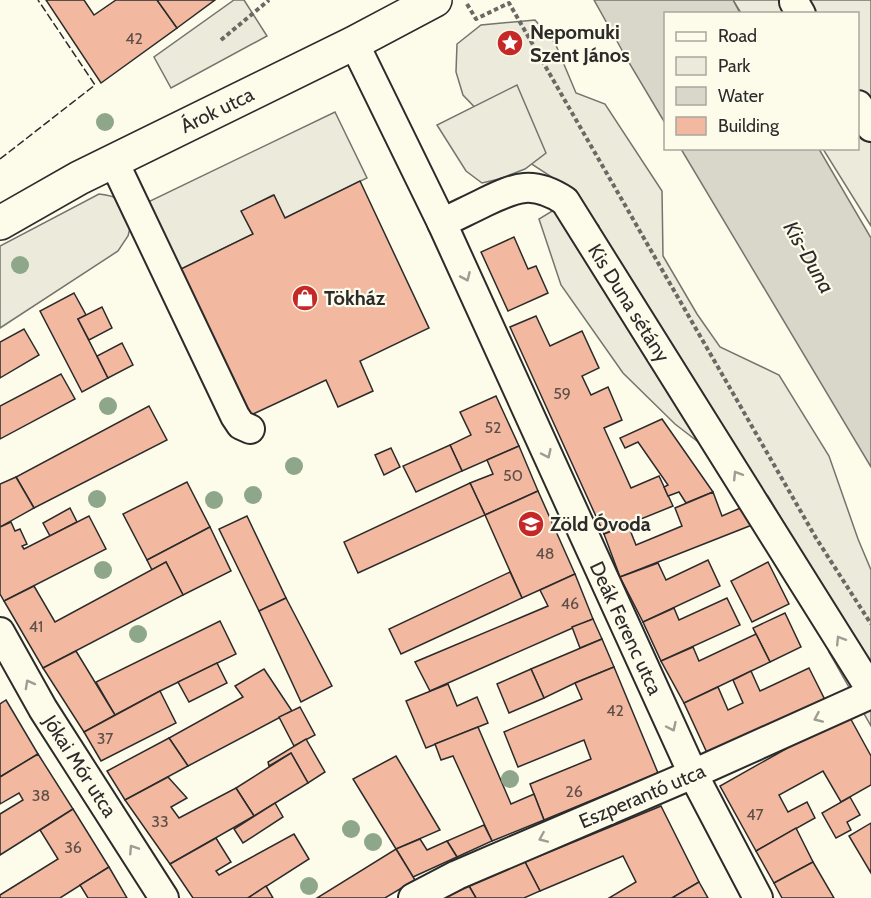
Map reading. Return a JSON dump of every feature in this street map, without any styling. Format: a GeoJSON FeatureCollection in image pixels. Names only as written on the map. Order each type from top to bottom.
{"type":"FeatureCollection","features":[{"type":"Feature","properties":{"kind":"main road","name":"Árok utca"},"geometry":{"type":"LineString","coordinates":[[0,223],[79,178],[354,43],[435,0]]}},
{"type":"Feature","properties":{"kind":"street"},"geometry":{"type":"LineString","coordinates":[[354,43],[442,224]]}},
{"type":"Feature","properties":{"kind":"street"},"geometry":{"type":"LineString","coordinates":[[859,107],[871,127]]}},
{"type":"Feature","properties":{"kind":"street"},"geometry":{"type":"LineString","coordinates":[[114,162],[235,417],[242,425],[250,429]]}},
{"type":"Feature","properties":{"kind":"street","name":"Kis Duna sétány"},"geometry":{"type":"LineString","coordinates":[[442,224],[510,190],[542,189],[552,192],[565,201],[871,690]]}},
{"type":"Feature","properties":{"kind":"street","name":"Deák Ferenc utca"},"geometry":{"type":"LineString","coordinates":[[442,224],[693,774],[758,898]]}},
{"type":"Feature","properties":{"kind":"street","name":"Jókai Mór utca"},"geometry":{"type":"LineString","coordinates":[[0,632],[43,709],[164,898]]}},
{"type":"Feature","properties":{"kind":"street","name":"Eszperantó utca"},"geometry":{"type":"LineString","coordinates":[[413,898],[457,875],[693,774],[871,694]]}},
{"type":"Feature","properties":{"kind":"path"},"geometry":{"type":"LineString","coordinates":[[221,40],[269,0]]}},
{"type":"Feature","properties":{"kind":"path"},"geometry":{"type":"LineString","coordinates":[[465,0],[476,19],[509,3],[810,527],[871,624]]}},
{"type":"Feature","properties":{"kind":"green space"},"geometry":{"type":"Polygon","coordinates":[[[733,0],[871,0],[871,226],[824,150],[859,150],[859,12],[740,12],[733,0]]]}},
{"type":"Feature","properties":{"kind":"green space"},"geometry":{"type":"Polygon","coordinates":[[[535,20],[555,43],[576,93],[605,104],[662,191],[663,256],[697,314],[720,347],[779,375],[829,456],[871,570],[871,726],[829,652],[823,590],[768,496],[675,424],[623,373],[561,285],[539,219],[557,208],[578,237],[599,226],[558,181],[533,165],[463,95],[456,72],[457,44],[481,25],[535,20]]]}},
{"type":"Feature","properties":{"kind":"green space"},"geometry":{"type":"Polygon","coordinates":[[[99,194],[113,197],[121,202],[131,224],[128,236],[118,251],[0,328],[0,246],[99,194]]]}},
{"type":"Feature","properties":{"kind":"shaded area"},"geometry":{"type":"Polygon","coordinates":[[[234,0],[244,0],[267,36],[171,88],[154,57],[234,0]]]}},
{"type":"Feature","properties":{"kind":"shaded area"},"geometry":{"type":"Polygon","coordinates":[[[517,85],[546,153],[525,169],[482,183],[466,171],[437,125],[517,85]]]}},
{"type":"Feature","properties":{"kind":"shaded area"},"geometry":{"type":"Polygon","coordinates":[[[335,112],[367,178],[285,218],[273,195],[242,211],[253,234],[181,269],[148,202],[335,112]]]}},
{"type":"Feature","properties":{"kind":"water"},"geometry":{"type":"Polygon","coordinates":[[[594,0],[733,0],[739,12],[664,12],[664,121],[594,0]]]}},
{"type":"Feature","properties":{"kind":"water","name":"Kis-Duna"},"geometry":{"type":"Polygon","coordinates":[[[682,150],[820,150],[871,238],[871,467],[682,150]]]}},
{"type":"Feature","properties":{"kind":"building"},"geometry":{"type":"Polygon","coordinates":[[[46,0],[84,0],[94,15],[116,0],[157,0],[177,28],[101,83],[46,0]]]}},
{"type":"Feature","properties":{"kind":"building"},"geometry":{"type":"Polygon","coordinates":[[[157,0],[215,0],[177,28],[157,0]]]}},
{"type":"Feature","properties":{"kind":"building","name":"Tökház"},"geometry":{"type":"Polygon","coordinates":[[[360,181],[429,328],[360,361],[373,391],[338,407],[326,380],[251,415],[181,269],[253,234],[241,211],[274,195],[285,218],[360,181]]]}},
{"type":"Feature","properties":{"kind":"building"},"geometry":{"type":"Polygon","coordinates":[[[514,237],[528,269],[536,266],[548,293],[508,311],[481,252],[514,237]]]}},
{"type":"Feature","properties":{"kind":"building"},"geometry":{"type":"Polygon","coordinates":[[[74,293],[86,315],[78,319],[108,378],[82,392],[40,311],[74,293]]]}},
{"type":"Feature","properties":{"kind":"building"},"geometry":{"type":"Polygon","coordinates":[[[102,307],[112,328],[89,340],[78,319],[102,307]]]}},
{"type":"Feature","properties":{"kind":"building"},"geometry":{"type":"Polygon","coordinates":[[[536,316],[550,346],[582,331],[599,368],[582,376],[591,395],[608,387],[622,420],[604,428],[631,488],[659,476],[673,506],[604,534],[510,327],[536,316]]]}},
{"type":"Feature","properties":{"kind":"building"},"geometry":{"type":"Polygon","coordinates":[[[24,329],[39,355],[0,378],[0,342],[24,329]]]}},
{"type":"Feature","properties":{"kind":"building"},"geometry":{"type":"Polygon","coordinates":[[[122,343],[133,365],[108,378],[97,356],[122,343]]]}},
{"type":"Feature","properties":{"kind":"building"},"geometry":{"type":"Polygon","coordinates":[[[61,374],[75,399],[0,439],[0,406],[61,374]]]}},
{"type":"Feature","properties":{"kind":"building"},"geometry":{"type":"Polygon","coordinates":[[[496,396],[519,446],[462,471],[450,445],[471,435],[460,412],[496,396]]]}},
{"type":"Feature","properties":{"kind":"building"},"geometry":{"type":"Polygon","coordinates":[[[149,406],[167,440],[34,508],[16,477],[149,406]]]}},
{"type":"Feature","properties":{"kind":"building"},"geometry":{"type":"Polygon","coordinates":[[[662,419],[713,492],[686,503],[679,492],[668,496],[664,487],[668,485],[638,442],[625,448],[620,438],[662,419]]]}},
{"type":"Feature","properties":{"kind":"building"},"geometry":{"type":"Polygon","coordinates":[[[450,445],[462,471],[416,492],[403,466],[450,445]]]}},
{"type":"Feature","properties":{"kind":"building"},"geometry":{"type":"Polygon","coordinates":[[[519,446],[538,491],[485,515],[470,483],[493,474],[487,460],[519,446]]]}},
{"type":"Feature","properties":{"kind":"building"},"geometry":{"type":"Polygon","coordinates":[[[391,448],[400,467],[384,475],[375,455],[391,448]]]}},
{"type":"Feature","properties":{"kind":"building"},"geometry":{"type":"Polygon","coordinates":[[[16,477],[34,508],[0,527],[0,484],[16,477]]]}},
{"type":"Feature","properties":{"kind":"building"},"geometry":{"type":"Polygon","coordinates":[[[187,482],[210,527],[147,560],[123,514],[187,482]]]}},
{"type":"Feature","properties":{"kind":"building"},"geometry":{"type":"Polygon","coordinates":[[[470,483],[485,515],[358,573],[344,542],[470,483]]]}},
{"type":"Feature","properties":{"kind":"building"},"geometry":{"type":"Polygon","coordinates":[[[538,491],[575,574],[522,598],[485,515],[538,491]]]}},
{"type":"Feature","properties":{"kind":"building"},"geometry":{"type":"Polygon","coordinates":[[[713,492],[722,516],[745,506],[752,525],[620,577],[604,534],[628,525],[636,545],[682,526],[675,508],[713,492]]]}},
{"type":"Feature","properties":{"kind":"building"},"geometry":{"type":"Polygon","coordinates":[[[70,508],[77,522],[50,536],[43,523],[70,508]]]}},
{"type":"Feature","properties":{"kind":"building"},"geometry":{"type":"Polygon","coordinates":[[[89,516],[106,549],[4,601],[0,594],[0,527],[11,522],[15,531],[20,529],[27,544],[22,546],[24,549],[89,516]]]}},
{"type":"Feature","properties":{"kind":"building"},"geometry":{"type":"Polygon","coordinates":[[[247,516],[286,598],[259,611],[219,529],[247,516]]]}},
{"type":"Feature","properties":{"kind":"building"},"geometry":{"type":"Polygon","coordinates":[[[210,527],[231,571],[183,595],[166,562],[152,570],[147,560],[210,527]]]}},
{"type":"Feature","properties":{"kind":"building"},"geometry":{"type":"Polygon","coordinates":[[[708,560],[720,586],[643,622],[620,577],[658,563],[666,580],[708,560]]]}},
{"type":"Feature","properties":{"kind":"building"},"geometry":{"type":"Polygon","coordinates":[[[166,562],[183,595],[43,668],[4,601],[34,586],[55,622],[166,562]]]}},
{"type":"Feature","properties":{"kind":"building"},"geometry":{"type":"Polygon","coordinates":[[[768,562],[789,604],[752,622],[731,581],[768,562]]]}},
{"type":"Feature","properties":{"kind":"building"},"geometry":{"type":"Polygon","coordinates":[[[510,572],[522,598],[401,654],[389,629],[510,572]]]}},
{"type":"Feature","properties":{"kind":"building"},"geometry":{"type":"Polygon","coordinates":[[[575,574],[593,619],[430,691],[415,662],[548,606],[540,590],[575,574]]]}},
{"type":"Feature","properties":{"kind":"building"},"geometry":{"type":"Polygon","coordinates":[[[286,598],[332,686],[301,702],[259,611],[286,598]]]}},
{"type":"Feature","properties":{"kind":"building"},"geometry":{"type":"Polygon","coordinates":[[[727,598],[740,625],[661,661],[643,622],[674,608],[679,620],[727,598]]]}},
{"type":"Feature","properties":{"kind":"building"},"geometry":{"type":"Polygon","coordinates":[[[785,613],[801,647],[770,662],[753,628],[785,613]]]}},
{"type":"Feature","properties":{"kind":"building"},"geometry":{"type":"Polygon","coordinates":[[[593,619],[602,639],[580,648],[572,627],[593,619]]]}},
{"type":"Feature","properties":{"kind":"building"},"geometry":{"type":"Polygon","coordinates":[[[220,621],[236,654],[115,715],[96,682],[220,621]]]}},
{"type":"Feature","properties":{"kind":"building"},"geometry":{"type":"Polygon","coordinates":[[[756,634],[770,662],[684,703],[661,661],[693,647],[699,661],[756,634]]]}},
{"type":"Feature","properties":{"kind":"building"},"geometry":{"type":"Polygon","coordinates":[[[602,639],[614,667],[544,698],[531,669],[602,639]]]}},
{"type":"Feature","properties":{"kind":"building"},"geometry":{"type":"Polygon","coordinates":[[[76,651],[115,715],[84,732],[43,668],[76,651]]]}},
{"type":"Feature","properties":{"kind":"building"},"geometry":{"type":"Polygon","coordinates":[[[217,663],[227,683],[189,702],[178,682],[217,663]]]}},
{"type":"Feature","properties":{"kind":"building"},"geometry":{"type":"Polygon","coordinates":[[[614,667],[658,773],[544,820],[530,784],[591,759],[584,740],[518,767],[504,732],[582,699],[575,683],[614,667]]]}},
{"type":"Feature","properties":{"kind":"building"},"geometry":{"type":"Polygon","coordinates":[[[809,668],[825,700],[708,755],[684,703],[718,687],[728,710],[743,703],[733,680],[751,671],[760,691],[809,668]]]}},
{"type":"Feature","properties":{"kind":"building"},"geometry":{"type":"Polygon","coordinates":[[[264,669],[292,711],[188,766],[169,738],[243,697],[235,686],[264,669]]]}},
{"type":"Feature","properties":{"kind":"building"},"geometry":{"type":"Polygon","coordinates":[[[531,669],[544,698],[509,713],[497,684],[531,669]]]}},
{"type":"Feature","properties":{"kind":"building"},"geometry":{"type":"Polygon","coordinates":[[[448,684],[457,706],[477,697],[488,723],[426,748],[406,701],[448,684]]]}},
{"type":"Feature","properties":{"kind":"building"},"geometry":{"type":"Polygon","coordinates":[[[160,691],[176,723],[101,761],[84,732],[160,691]]]}},
{"type":"Feature","properties":{"kind":"building"},"geometry":{"type":"Polygon","coordinates":[[[6,700],[38,754],[0,777],[0,704],[6,700]]]}},
{"type":"Feature","properties":{"kind":"building"},"geometry":{"type":"Polygon","coordinates":[[[300,707],[315,735],[294,746],[279,717],[300,707]]]}},
{"type":"Feature","properties":{"kind":"building"},"geometry":{"type":"Polygon","coordinates":[[[848,714],[871,756],[871,785],[841,802],[823,771],[779,795],[788,812],[807,802],[815,818],[756,851],[720,786],[848,714]]]}},
{"type":"Feature","properties":{"kind":"building"},"geometry":{"type":"Polygon","coordinates":[[[478,727],[511,804],[534,794],[544,820],[492,841],[453,756],[441,760],[435,744],[478,727]]]}},
{"type":"Feature","properties":{"kind":"building"},"geometry":{"type":"Polygon","coordinates":[[[169,738],[188,766],[125,800],[107,771],[169,738]]]}},
{"type":"Feature","properties":{"kind":"building"},"geometry":{"type":"Polygon","coordinates":[[[306,739],[325,772],[308,783],[291,753],[269,766],[268,762],[306,739]]]}},
{"type":"Feature","properties":{"kind":"building"},"geometry":{"type":"Polygon","coordinates":[[[291,753],[308,783],[254,816],[236,788],[291,753]]]}},
{"type":"Feature","properties":{"kind":"building"},"geometry":{"type":"Polygon","coordinates":[[[38,754],[73,809],[0,855],[0,814],[23,800],[19,793],[0,804],[0,777],[38,754]]]}},
{"type":"Feature","properties":{"kind":"building"},"geometry":{"type":"Polygon","coordinates":[[[396,756],[440,830],[396,849],[353,779],[396,756]]]}},
{"type":"Feature","properties":{"kind":"building"},"geometry":{"type":"Polygon","coordinates":[[[168,777],[187,798],[171,807],[179,818],[236,788],[254,816],[170,864],[125,800],[168,777]]]}},
{"type":"Feature","properties":{"kind":"building"},"geometry":{"type":"Polygon","coordinates":[[[850,797],[860,815],[847,822],[851,830],[836,838],[822,813],[850,797]]]}},
{"type":"Feature","properties":{"kind":"building"},"geometry":{"type":"Polygon","coordinates":[[[275,803],[283,817],[243,843],[234,829],[275,803]]]}},
{"type":"Feature","properties":{"kind":"building"},"geometry":{"type":"Polygon","coordinates":[[[661,806],[699,882],[672,898],[609,898],[636,882],[623,856],[540,891],[525,862],[661,806]]]}},
{"type":"Feature","properties":{"kind":"building"},"geometry":{"type":"Polygon","coordinates":[[[73,809],[109,867],[60,898],[0,898],[0,895],[58,859],[40,830],[73,809]]]}},
{"type":"Feature","properties":{"kind":"building"},"geometry":{"type":"Polygon","coordinates":[[[871,823],[871,873],[849,836],[871,823]]]}},
{"type":"Feature","properties":{"kind":"building"},"geometry":{"type":"Polygon","coordinates":[[[484,825],[492,841],[457,857],[447,841],[484,825]]]}},
{"type":"Feature","properties":{"kind":"building"},"geometry":{"type":"Polygon","coordinates":[[[796,828],[813,862],[774,883],[756,851],[796,828]]]}},
{"type":"Feature","properties":{"kind":"building"},"geometry":{"type":"Polygon","coordinates":[[[294,834],[309,859],[248,898],[193,898],[170,864],[216,838],[231,862],[216,871],[219,875],[294,834]]]}},
{"type":"Feature","properties":{"kind":"building"},"geometry":{"type":"Polygon","coordinates":[[[420,839],[427,850],[447,841],[457,857],[413,877],[396,849],[420,839]]]}},
{"type":"Feature","properties":{"kind":"building"},"geometry":{"type":"Polygon","coordinates":[[[396,849],[415,880],[385,898],[317,898],[396,849]]]}},
{"type":"Feature","properties":{"kind":"building"},"geometry":{"type":"Polygon","coordinates":[[[525,862],[540,891],[524,898],[476,898],[469,886],[525,862]]]}},
{"type":"Feature","properties":{"kind":"building"},"geometry":{"type":"Polygon","coordinates":[[[813,862],[834,898],[782,898],[774,883],[813,862]]]}},
{"type":"Feature","properties":{"kind":"building"},"geometry":{"type":"Polygon","coordinates":[[[109,867],[127,898],[88,898],[80,885],[109,867]]]}},
{"type":"Feature","properties":{"kind":"building"},"geometry":{"type":"Polygon","coordinates":[[[699,882],[708,898],[672,898],[699,882]]]}},
{"type":"Feature","properties":{"kind":"building"},"geometry":{"type":"Polygon","coordinates":[[[266,886],[273,898],[248,898],[266,886]]]}},
{"type":"Feature","properties":{"kind":"building"},"geometry":{"type":"Polygon","coordinates":[[[469,886],[476,898],[444,898],[469,886]]]}},
{"type":"Feature","properties":{"kind":"fence"},"geometry":{"type":"LineString","coordinates":[[0,159],[95,85],[38,0]]}},
{"type":"Feature","properties":{"kind":"place","name":"Nepomuki Szent János"},"geometry":{"type":"Point","coordinates":[510,43]}},
{"type":"Feature","properties":{"kind":"place","name":"Tökház"},"geometry":{"type":"Point","coordinates":[305,298]}},
{"type":"Feature","properties":{"kind":"place","name":"Zöld Óvoda"},"geometry":{"type":"Point","coordinates":[531,524]}}]}
